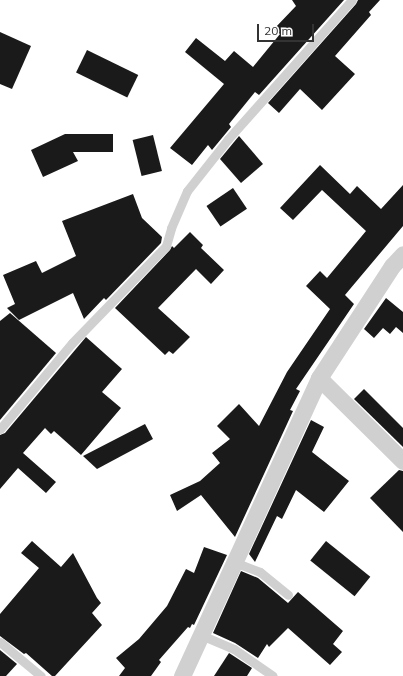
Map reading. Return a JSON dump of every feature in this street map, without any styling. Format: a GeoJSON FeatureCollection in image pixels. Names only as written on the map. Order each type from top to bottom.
{"type":"FeatureCollection","features":[{"type":"Feature","properties":{"kind":"street"},"geometry":{"type":"LineString","coordinates":[[182,676],[319,378],[392,266],[403,254]]}},
{"type":"Feature","properties":{"kind":"street"},"geometry":{"type":"LineString","coordinates":[[319,378],[403,461]]}},
{"type":"Feature","properties":{"kind":"lane"},"geometry":{"type":"LineString","coordinates":[[0,429],[72,343],[166,246],[171,228],[188,192],[228,139],[352,0]]}},
{"type":"Feature","properties":{"kind":"lane"},"geometry":{"type":"LineString","coordinates":[[234,562],[260,572],[288,595]]}},
{"type":"Feature","properties":{"kind":"lane"},"geometry":{"type":"LineString","coordinates":[[201,635],[234,649],[273,676]]}},
{"type":"Feature","properties":{"kind":"lane"},"geometry":{"type":"LineString","coordinates":[[0,642],[40,676]]}},
{"type":"Feature","properties":{"kind":"building"},"geometry":{"type":"Polygon","coordinates":[[[292,0],[344,0],[259,95],[255,92],[229,124],[231,127],[212,150],[208,145],[192,165],[170,148],[224,84],[185,52],[196,38],[225,61],[234,51],[253,67],[280,34],[274,29],[296,6],[292,0]]]}},
{"type":"Feature","properties":{"kind":"building"},"geometry":{"type":"Polygon","coordinates":[[[358,0],[380,0],[369,12],[371,15],[335,56],[355,74],[322,110],[300,89],[279,113],[268,103],[358,0]]]}},
{"type":"Feature","properties":{"kind":"building"},"geometry":{"type":"Polygon","coordinates":[[[0,32],[31,46],[12,89],[0,84],[0,32]]]}},
{"type":"Feature","properties":{"kind":"building"},"geometry":{"type":"Polygon","coordinates":[[[87,50],[138,75],[127,97],[76,72],[87,50]]]}},
{"type":"Feature","properties":{"kind":"building"},"geometry":{"type":"Polygon","coordinates":[[[65,134],[113,134],[113,152],[73,152],[78,161],[43,177],[31,150],[65,134]]]}},
{"type":"Feature","properties":{"kind":"building"},"geometry":{"type":"Polygon","coordinates":[[[153,135],[162,171],[142,176],[133,140],[153,135]]]}},
{"type":"Feature","properties":{"kind":"building"},"geometry":{"type":"Polygon","coordinates":[[[239,136],[263,164],[241,183],[220,159],[239,136]]]}},
{"type":"Feature","properties":{"kind":"building"},"geometry":{"type":"Polygon","coordinates":[[[320,165],[350,194],[357,186],[381,209],[403,185],[403,226],[345,295],[354,304],[296,389],[300,391],[290,410],[293,411],[235,537],[201,495],[177,511],[170,495],[200,481],[220,463],[212,453],[230,439],[217,426],[239,404],[259,426],[287,372],[330,309],[306,286],[320,271],[327,278],[366,231],[322,190],[293,220],[280,208],[320,165]]]}},
{"type":"Feature","properties":{"kind":"building"},"geometry":{"type":"Polygon","coordinates":[[[233,188],[247,209],[220,227],[206,206],[233,188]]]}},
{"type":"Feature","properties":{"kind":"building"},"geometry":{"type":"Polygon","coordinates":[[[133,194],[142,218],[162,237],[161,243],[106,300],[104,298],[84,319],[73,293],[19,320],[7,308],[15,304],[3,275],[36,261],[42,273],[76,256],[62,221],[133,194]]]}},
{"type":"Feature","properties":{"kind":"building"},"geometry":{"type":"Polygon","coordinates":[[[190,232],[203,245],[201,248],[224,270],[211,284],[196,269],[158,308],[190,337],[173,354],[169,351],[165,355],[115,308],[170,250],[172,246],[174,248],[190,232]]]}},
{"type":"Feature","properties":{"kind":"building"},"geometry":{"type":"Polygon","coordinates":[[[386,298],[403,312],[403,333],[396,327],[390,334],[383,328],[374,338],[364,329],[386,298]]]}},
{"type":"Feature","properties":{"kind":"building"},"geometry":{"type":"Polygon","coordinates":[[[10,313],[56,353],[0,420],[0,321],[10,313]]]}},
{"type":"Feature","properties":{"kind":"building"},"geometry":{"type":"Polygon","coordinates":[[[86,337],[122,369],[102,392],[121,408],[81,455],[54,431],[51,434],[45,428],[23,453],[56,482],[46,493],[18,468],[0,489],[0,435],[5,433],[86,337]]]}},
{"type":"Feature","properties":{"kind":"building"},"geometry":{"type":"Polygon","coordinates":[[[364,389],[403,428],[403,447],[354,399],[364,389]]]}},
{"type":"Feature","properties":{"kind":"building"},"geometry":{"type":"Polygon","coordinates":[[[311,420],[324,427],[312,452],[349,481],[324,512],[296,490],[282,519],[277,516],[255,562],[249,554],[311,420]]]}},
{"type":"Feature","properties":{"kind":"building"},"geometry":{"type":"Polygon","coordinates":[[[145,424],[153,439],[97,469],[83,456],[145,424]]]}},
{"type":"Feature","properties":{"kind":"building"},"geometry":{"type":"Polygon","coordinates":[[[399,470],[403,471],[403,532],[370,498],[399,470]]]}},
{"type":"Feature","properties":{"kind":"building"},"geometry":{"type":"Polygon","coordinates":[[[32,541],[61,567],[73,553],[101,603],[92,613],[102,625],[55,676],[52,676],[26,653],[24,654],[0,636],[0,614],[39,568],[21,553],[32,541]]]}},
{"type":"Feature","properties":{"kind":"building"},"geometry":{"type":"Polygon","coordinates":[[[326,541],[370,577],[355,596],[310,560],[326,541]]]}},
{"type":"Feature","properties":{"kind":"building"},"geometry":{"type":"Polygon","coordinates":[[[204,547],[227,555],[194,625],[192,624],[190,628],[188,627],[159,660],[161,662],[151,676],[119,676],[125,668],[116,658],[139,639],[167,606],[186,569],[194,573],[204,547]]]}},
{"type":"Feature","properties":{"kind":"building"},"geometry":{"type":"Polygon","coordinates":[[[241,571],[258,578],[288,603],[298,592],[343,631],[333,644],[342,652],[330,665],[288,628],[269,647],[267,644],[258,658],[235,643],[213,633],[241,571]]]}},
{"type":"Feature","properties":{"kind":"building"},"geometry":{"type":"Polygon","coordinates":[[[0,650],[17,664],[6,676],[0,676],[0,650]]]}},
{"type":"Feature","properties":{"kind":"building"},"geometry":{"type":"Polygon","coordinates":[[[229,653],[252,668],[247,676],[214,676],[229,653]]]}}]}
